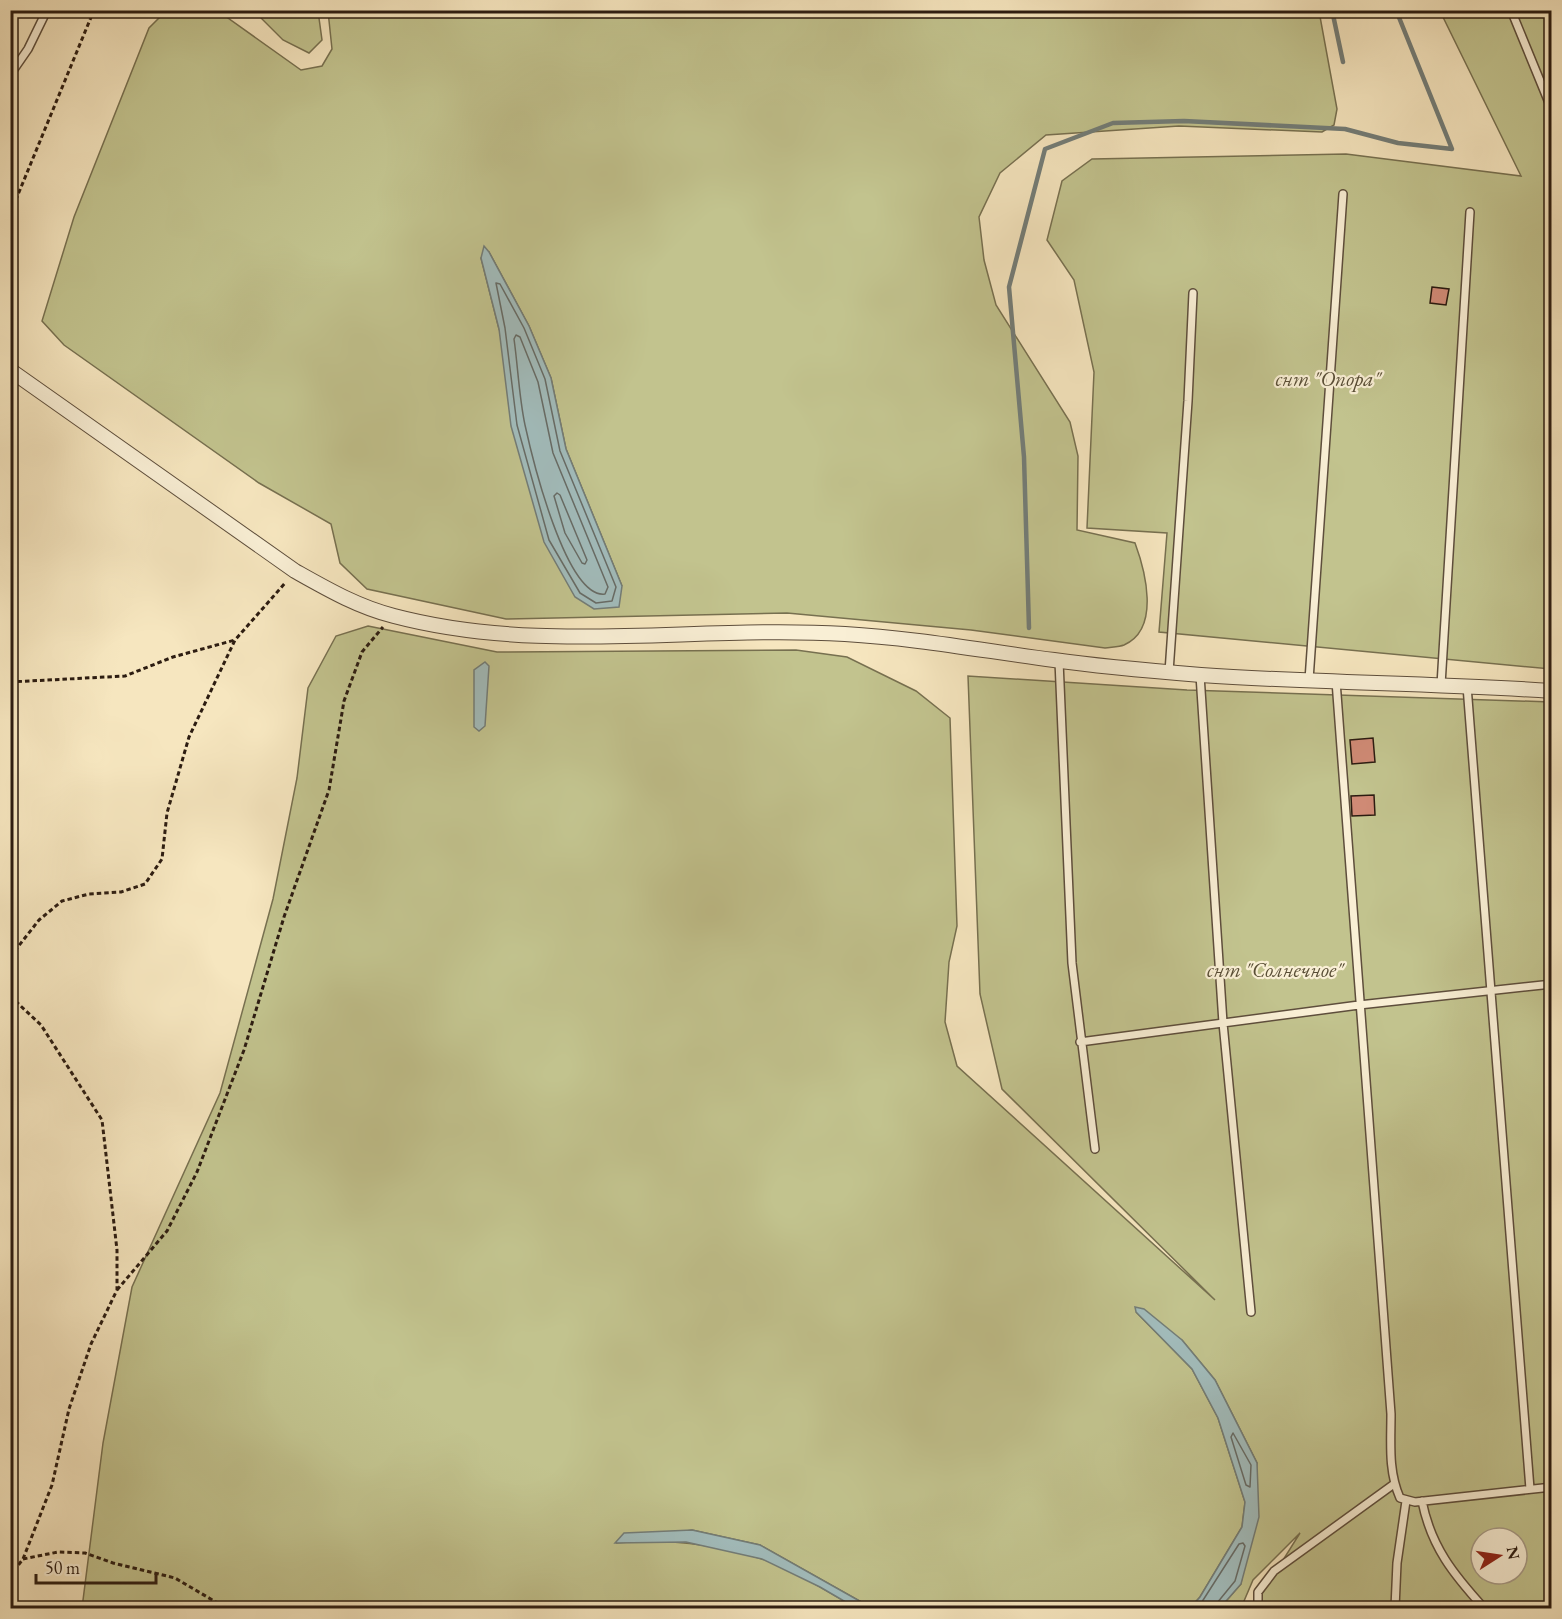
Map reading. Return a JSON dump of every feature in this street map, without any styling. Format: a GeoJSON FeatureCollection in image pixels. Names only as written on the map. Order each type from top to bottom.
{"type":"FeatureCollection","features":[{"type":"Feature","properties":{"kind":"street"},"geometry":{"type":"LineString","coordinates":[[10,370],[295,572],[341,597],[392,616],[471,631],[544,637],[647,637],[776,631],[848,634],[1059,661],[1200,675],[1551,691]]}},
{"type":"Feature","properties":{"kind":"lane"},"geometry":{"type":"LineString","coordinates":[[10,75],[28,50],[47,10]]}},
{"type":"Feature","properties":{"kind":"lane"},"geometry":{"type":"LineString","coordinates":[[1511,10],[1551,110]]}},
{"type":"Feature","properties":{"kind":"lane"},"geometry":{"type":"LineString","coordinates":[[1309,680],[1343,194]]}},
{"type":"Feature","properties":{"kind":"lane"},"geometry":{"type":"LineString","coordinates":[[1441,685],[1470,212]]}},
{"type":"Feature","properties":{"kind":"lane"},"geometry":{"type":"LineString","coordinates":[[1169,672],[1188,401],[1193,293]]}},
{"type":"Feature","properties":{"kind":"lane"},"geometry":{"type":"LineString","coordinates":[[1059,661],[1072,963],[1095,1149]]}},
{"type":"Feature","properties":{"kind":"lane"},"geometry":{"type":"LineString","coordinates":[[1200,675],[1223,1023],[1251,1312]]}},
{"type":"Feature","properties":{"kind":"lane"},"geometry":{"type":"LineString","coordinates":[[1336,681],[1391,1414],[1390,1460],[1394,1485],[1400,1498],[1406,1502],[1551,1487]]}},
{"type":"Feature","properties":{"kind":"lane"},"geometry":{"type":"LineString","coordinates":[[1467,686],[1530,1489]]}},
{"type":"Feature","properties":{"kind":"lane"},"geometry":{"type":"LineString","coordinates":[[1080,1042],[1359,1005],[1551,984]]}},
{"type":"Feature","properties":{"kind":"lane"},"geometry":{"type":"LineString","coordinates":[[1258,1608],[1258,1592],[1274,1571],[1394,1485]]}},
{"type":"Feature","properties":{"kind":"lane"},"geometry":{"type":"LineString","coordinates":[[1422,1501],[1427,1525],[1450,1571],[1484,1608]]}},
{"type":"Feature","properties":{"kind":"lane"},"geometry":{"type":"LineString","coordinates":[[1395,1608],[1397,1563],[1406,1502]]}},
{"type":"Feature","properties":{"kind":"path"},"geometry":{"type":"LineString","coordinates":[[10,214],[94,10]]}},
{"type":"Feature","properties":{"kind":"path"},"geometry":{"type":"LineString","coordinates":[[10,957],[39,920],[62,902],[89,894],[121,892],[145,884],[162,859],[167,813],[189,737],[235,640],[295,572]]}},
{"type":"Feature","properties":{"kind":"path"},"geometry":{"type":"LineString","coordinates":[[11,1575],[23,1559],[52,1485],[69,1409],[91,1344],[117,1290],[167,1231],[197,1172],[243,1050],[284,917],[329,790],[344,700],[362,652],[392,616]]}},
{"type":"Feature","properties":{"kind":"path"},"geometry":{"type":"LineString","coordinates":[[10,682],[125,676],[173,657],[235,640]]}},
{"type":"Feature","properties":{"kind":"path"},"geometry":{"type":"LineString","coordinates":[[10,996],[41,1025],[102,1120],[117,1250],[117,1290]]}},
{"type":"Feature","properties":{"kind":"path"},"geometry":{"type":"LineString","coordinates":[[23,1559],[58,1552],[85,1553],[113,1563],[175,1578],[226,1608]]}},
{"type":"Feature","properties":{"kind":"green space"},"geometry":{"type":"Polygon","coordinates":[[[166,11],[218,11],[301,70],[322,66],[332,49],[328,11],[1319,11],[1337,109],[1334,125],[1322,132],[1179,126],[1046,135],[1000,173],[979,217],[984,260],[996,305],[1070,422],[1078,456],[1077,530],[1135,543],[1139,554],[1146,583],[1146,613],[1143,626],[1136,637],[1124,645],[1105,648],[971,630],[787,613],[506,619],[367,589],[340,563],[331,524],[259,483],[64,345],[42,321],[74,217],[149,28],[166,11]],[[489,252],[481,258],[499,329],[622,586],[566,449],[551,378],[529,326],[489,252]]]}},
{"type":"Feature","properties":{"kind":"green space"},"geometry":{"type":"Polygon","coordinates":[[[254,11],[318,11],[322,40],[309,53],[283,40],[254,11]]]}},
{"type":"Feature","properties":{"kind":"green space","name":"снт \"Опора\""},"geometry":{"type":"Polygon","coordinates":[[[1440,11],[1551,11],[1551,669],[1159,632],[1167,533],[1087,528],[1094,372],[1074,280],[1047,240],[1062,181],[1092,159],[1346,154],[1521,176],[1440,11]]]}},
{"type":"Feature","properties":{"kind":"green space","name":"снт \"Солнечное\""},"geometry":{"type":"Polygon","coordinates":[[[368,626],[497,652],[796,650],[847,657],[916,691],[950,718],[957,926],[949,962],[945,1022],[957,1066],[1215,1300],[1002,1089],[980,994],[968,676],[1187,690],[1551,702],[1551,1608],[1253,1608],[1300,1533],[1253,1580],[1241,1608],[1220,1608],[1241,1584],[1257,1463],[1215,1380],[1182,1340],[1136,1312],[1192,1369],[1218,1418],[1245,1502],[1242,1527],[1200,1597],[1190,1608],[872,1608],[760,1545],[692,1530],[616,1543],[653,1541],[727,1549],[786,1569],[856,1608],[82,1608],[103,1443],[132,1287],[220,1093],[273,899],[297,778],[308,688],[336,636],[368,626]]]}},
{"type":"Feature","properties":{"kind":"water"},"geometry":{"type":"Polygon","coordinates":[[[484,246],[529,326],[551,378],[566,449],[622,586],[619,607],[594,609],[575,597],[544,542],[511,426],[499,329],[481,258],[484,246]]]}},
{"type":"Feature","properties":{"kind":"water"},"geometry":{"type":"Polygon","coordinates":[[[485,662],[489,666],[485,726],[479,731],[474,727],[474,670],[485,662]]]}},
{"type":"Feature","properties":{"kind":"water"},"geometry":{"type":"Polygon","coordinates":[[[1135,1307],[1144,1309],[1182,1340],[1215,1380],[1257,1463],[1259,1517],[1241,1584],[1220,1608],[1190,1608],[1200,1597],[1242,1527],[1245,1502],[1218,1418],[1192,1369],[1136,1312],[1135,1307]]]}},
{"type":"Feature","properties":{"kind":"water"},"geometry":{"type":"Polygon","coordinates":[[[692,1530],[760,1545],[872,1608],[856,1608],[820,1587],[762,1559],[686,1542],[615,1543],[624,1533],[692,1530]]]}},
{"type":"Feature","properties":{"kind":"building"},"geometry":{"type":"Polygon","coordinates":[[[1432,287],[1449,289],[1446,305],[1430,303],[1432,287]]]}},
{"type":"Feature","properties":{"kind":"building"},"geometry":{"type":"Polygon","coordinates":[[[1373,738],[1375,762],[1352,764],[1350,740],[1373,738]]]}},
{"type":"Feature","properties":{"kind":"building"},"geometry":{"type":"Polygon","coordinates":[[[1374,795],[1375,815],[1352,816],[1351,796],[1374,795]]]}},
{"type":"Feature","properties":{"kind":"waterway"},"geometry":{"type":"LineString","coordinates":[[1332,10],[1343,62]]}},
{"type":"Feature","properties":{"kind":"waterway"},"geometry":{"type":"LineString","coordinates":[[1029,628],[1024,457],[1009,287],[1045,149],[1113,123],[1184,121],[1345,129],[1398,143],[1452,149],[1396,10]]}}]}
